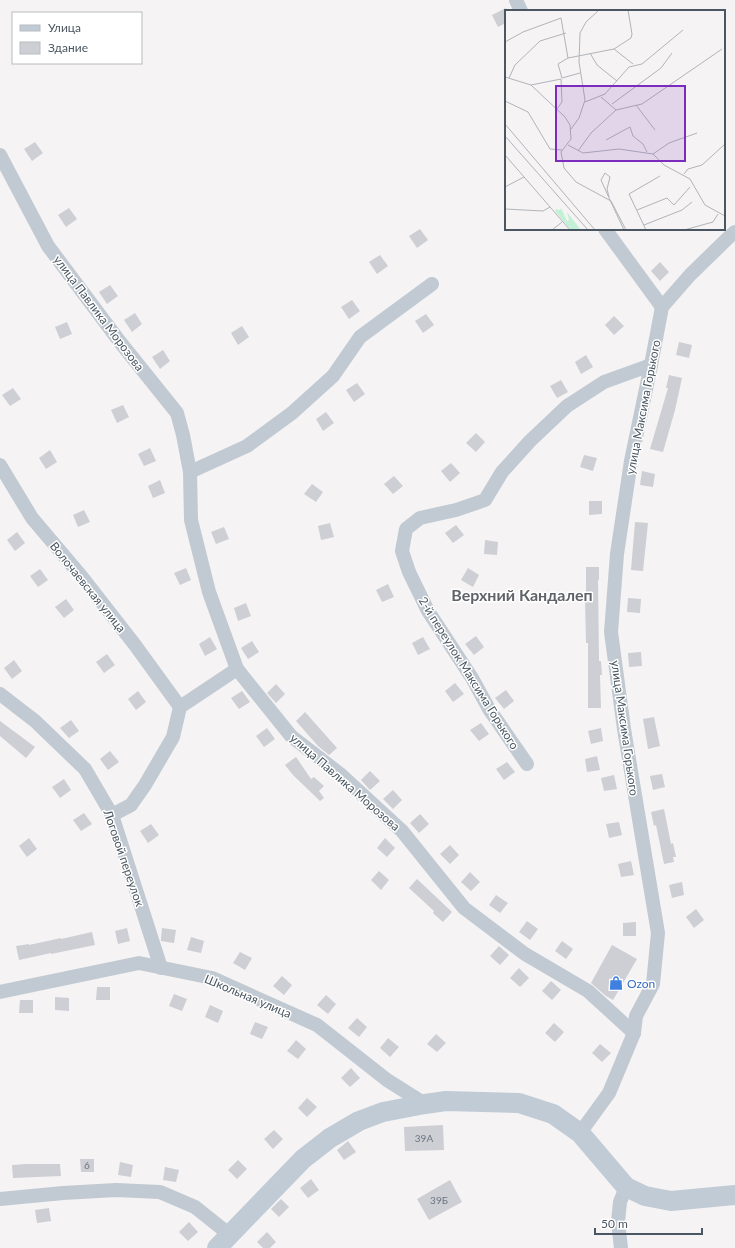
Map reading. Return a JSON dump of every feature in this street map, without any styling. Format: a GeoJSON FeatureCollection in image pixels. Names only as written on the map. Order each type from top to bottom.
{"type":"FeatureCollection","features":[{"type":"Feature","properties":{"kind":"street"},"geometry":{"type":"LineString","coordinates":[[516,0],[521,10]]}},
{"type":"Feature","properties":{"kind":"street","name":"улица Павлика Морозова"},"geometry":{"type":"LineString","coordinates":[[0,155],[48,246],[120,342],[177,413],[190,472],[191,520],[208,592],[237,669],[292,736],[340,774],[402,831],[464,908],[525,954],[588,991],[634,1032]]}},
{"type":"Feature","properties":{"kind":"street"},"geometry":{"type":"LineString","coordinates":[[606,230],[662,307],[690,275],[735,232]]}},
{"type":"Feature","properties":{"kind":"street"},"geometry":{"type":"LineString","coordinates":[[190,472],[247,446],[292,413],[333,376],[360,337],[432,284]]}},
{"type":"Feature","properties":{"kind":"street","name":"улица Максима Горького"},"geometry":{"type":"LineString","coordinates":[[580,1133],[608,1093],[634,1032],[636,1016],[653,984],[658,933],[624,729],[611,632],[617,554],[631,461],[662,307]]}},
{"type":"Feature","properties":{"kind":"street","name":"2-й переулок Максима Горького"},"geometry":{"type":"LineString","coordinates":[[527,764],[428,611],[409,572],[402,551],[406,529],[420,518],[456,510],[485,500],[502,472],[530,441],[567,406],[604,382],[651,365]]}},
{"type":"Feature","properties":{"kind":"street","name":"Волочаевская улица"},"geometry":{"type":"LineString","coordinates":[[0,465],[32,518],[82,577],[135,645],[180,707]]}},
{"type":"Feature","properties":{"kind":"street"},"geometry":{"type":"LineString","coordinates":[[112,815],[131,805],[145,785],[173,737],[180,707],[237,669]]}},
{"type":"Feature","properties":{"kind":"street","name":"Логовой переулок"},"geometry":{"type":"LineString","coordinates":[[0,694],[35,721],[85,769],[112,815],[161,968]]}},
{"type":"Feature","properties":{"kind":"street","name":"Школьная улица"},"geometry":{"type":"LineString","coordinates":[[0,992],[139,963],[212,978],[317,1025],[387,1080],[425,1104]]}},
{"type":"Feature","properties":{"kind":"street"},"geometry":{"type":"LineString","coordinates":[[0,1199],[116,1190],[160,1192],[195,1207],[223,1242],[303,1159],[330,1138],[359,1121],[383,1112],[425,1104],[446,1102],[519,1103],[553,1114],[580,1133],[626,1187],[645,1196],[671,1200],[735,1195]]}},
{"type":"Feature","properties":{"kind":"street"},"geometry":{"type":"LineString","coordinates":[[621,1248],[618,1222],[620,1202],[626,1187]]}},
{"type":"Feature","properties":{"kind":"building"},"geometry":{"type":"Polygon","coordinates":[[[506,8],[505,24],[498,27],[492,15],[506,8]]]}},
{"type":"Feature","properties":{"kind":"building"},"geometry":{"type":"Polygon","coordinates":[[[35,142],[43,153],[32,161],[24,149],[35,142]]]}},
{"type":"Feature","properties":{"kind":"building"},"geometry":{"type":"Polygon","coordinates":[[[69,208],[77,219],[66,227],[58,215],[69,208]]]}},
{"type":"Feature","properties":{"kind":"building"},"geometry":{"type":"Polygon","coordinates":[[[420,229],[428,240],[417,248],[409,236],[420,229]]]}},
{"type":"Feature","properties":{"kind":"building"},"geometry":{"type":"Polygon","coordinates":[[[380,255],[388,266],[377,274],[369,262],[380,255]]]}},
{"type":"Feature","properties":{"kind":"building"},"geometry":{"type":"Polygon","coordinates":[[[660,262],[669,272],[660,281],[651,271],[660,262]]]}},
{"type":"Feature","properties":{"kind":"building"},"geometry":{"type":"Polygon","coordinates":[[[110,285],[118,296],[107,304],[99,292],[110,285]]]}},
{"type":"Feature","properties":{"kind":"building"},"geometry":{"type":"Polygon","coordinates":[[[352,300],[360,311],[349,319],[341,307],[352,300]]]}},
{"type":"Feature","properties":{"kind":"building"},"geometry":{"type":"Polygon","coordinates":[[[135,313],[142,324],[132,332],[124,320],[135,313]]]}},
{"type":"Feature","properties":{"kind":"building"},"geometry":{"type":"Polygon","coordinates":[[[426,314],[434,325],[423,333],[415,321],[426,314]]]}},
{"type":"Feature","properties":{"kind":"building"},"geometry":{"type":"Polygon","coordinates":[[[614,316],[624,326],[614,335],[605,325],[614,316]]]}},
{"type":"Feature","properties":{"kind":"building"},"geometry":{"type":"Polygon","coordinates":[[[67,322],[72,334],[60,339],[55,327],[67,322]]]}},
{"type":"Feature","properties":{"kind":"building"},"geometry":{"type":"Polygon","coordinates":[[[242,326],[249,337],[238,345],[231,333],[242,326]]]}},
{"type":"Feature","properties":{"kind":"building"},"geometry":{"type":"Polygon","coordinates":[[[679,342],[692,345],[689,358],[676,355],[679,342]]]}},
{"type":"Feature","properties":{"kind":"building"},"geometry":{"type":"Polygon","coordinates":[[[163,350],[170,361],[160,369],[152,357],[163,350]]]}},
{"type":"Feature","properties":{"kind":"building"},"geometry":{"type":"Polygon","coordinates":[[[586,355],[593,367],[581,374],[575,362],[586,355]]]}},
{"type":"Feature","properties":{"kind":"building"},"geometry":{"type":"Polygon","coordinates":[[[669,375],[682,378],[663,452],[650,449],[668,388],[666,388],[669,375]]]}},
{"type":"Feature","properties":{"kind":"building"},"geometry":{"type":"Polygon","coordinates":[[[561,380],[568,392],[557,398],[550,386],[561,380]]]}},
{"type":"Feature","properties":{"kind":"building"},"geometry":{"type":"Polygon","coordinates":[[[357,383],[365,394],[354,402],[346,390],[357,383]]]}},
{"type":"Feature","properties":{"kind":"building"},"geometry":{"type":"Polygon","coordinates":[[[13,388],[21,399],[10,406],[2,395],[13,388]]]}},
{"type":"Feature","properties":{"kind":"building"},"geometry":{"type":"Polygon","coordinates":[[[123,405],[129,417],[117,423],[111,410],[123,405]]]}},
{"type":"Feature","properties":{"kind":"building"},"geometry":{"type":"Polygon","coordinates":[[[326,412],[334,423],[323,431],[316,419],[326,412]]]}},
{"type":"Feature","properties":{"kind":"building"},"geometry":{"type":"Polygon","coordinates":[[[476,433],[485,442],[476,452],[466,443],[476,433]]]}},
{"type":"Feature","properties":{"kind":"building"},"geometry":{"type":"Polygon","coordinates":[[[150,448],[156,461],[144,466],[138,454],[150,448]]]}},
{"type":"Feature","properties":{"kind":"building"},"geometry":{"type":"Polygon","coordinates":[[[50,450],[57,462],[46,469],[39,458],[50,450]]]}},
{"type":"Feature","properties":{"kind":"building"},"geometry":{"type":"Polygon","coordinates":[[[584,455],[597,458],[593,471],[580,467],[584,455]]]}},
{"type":"Feature","properties":{"kind":"building"},"geometry":{"type":"Polygon","coordinates":[[[451,463],[460,473],[450,482],[441,471],[451,463]]]}},
{"type":"Feature","properties":{"kind":"building"},"geometry":{"type":"Polygon","coordinates":[[[642,471],[655,474],[653,487],[640,485],[642,471]]]}},
{"type":"Feature","properties":{"kind":"building"},"geometry":{"type":"Polygon","coordinates":[[[394,476],[403,486],[393,494],[384,484],[394,476]]]}},
{"type":"Feature","properties":{"kind":"building"},"geometry":{"type":"Polygon","coordinates":[[[160,480],[165,493],[153,498],[148,486],[160,480]]]}},
{"type":"Feature","properties":{"kind":"building"},"geometry":{"type":"Polygon","coordinates":[[[312,484],[323,492],[316,502],[304,494],[312,484]]]}},
{"type":"Feature","properties":{"kind":"building"},"geometry":{"type":"Polygon","coordinates":[[[589,501],[602,501],[602,514],[589,515],[589,501]]]}},
{"type":"Feature","properties":{"kind":"building"},"geometry":{"type":"Polygon","coordinates":[[[84,510],[90,522],[78,527],[73,515],[84,510]]]}},
{"type":"Feature","properties":{"kind":"building"},"geometry":{"type":"Polygon","coordinates":[[[635,522],[648,523],[643,571],[631,570],[635,522]]]}},
{"type":"Feature","properties":{"kind":"building"},"geometry":{"type":"Polygon","coordinates":[[[330,523],[334,537],[321,540],[318,526],[330,523]]]}},
{"type":"Feature","properties":{"kind":"building"},"geometry":{"type":"Polygon","coordinates":[[[456,525],[464,535],[453,543],[445,533],[456,525]]]}},
{"type":"Feature","properties":{"kind":"building"},"geometry":{"type":"Polygon","coordinates":[[[224,527],[229,539],[216,544],[211,532],[224,527]]]}},
{"type":"Feature","properties":{"kind":"building"},"geometry":{"type":"Polygon","coordinates":[[[17,532],[25,543],[15,551],[7,540],[17,532]]]}},
{"type":"Feature","properties":{"kind":"building"},"geometry":{"type":"Polygon","coordinates":[[[485,540],[498,542],[497,555],[484,554],[485,540]]]}},
{"type":"Feature","properties":{"kind":"building"},"geometry":{"type":"Polygon","coordinates":[[[586,567],[599,567],[599,661],[601,661],[602,675],[600,675],[601,708],[588,708],[588,643],[586,643],[585,599],[586,567]]]}},
{"type":"Feature","properties":{"kind":"building"},"geometry":{"type":"Polygon","coordinates":[[[186,568],[191,580],[180,585],[174,573],[186,568]]]}},
{"type":"Feature","properties":{"kind":"building"},"geometry":{"type":"Polygon","coordinates":[[[468,568],[479,575],[473,587],[461,580],[468,568]]]}},
{"type":"Feature","properties":{"kind":"building"},"geometry":{"type":"Polygon","coordinates":[[[40,569],[48,580],[38,587],[30,576],[40,569]]]}},
{"type":"Feature","properties":{"kind":"building"},"geometry":{"type":"Polygon","coordinates":[[[388,584],[394,597],[382,602],[376,590],[388,584]]]}},
{"type":"Feature","properties":{"kind":"building"},"geometry":{"type":"Polygon","coordinates":[[[628,598],[641,599],[640,613],[627,612],[628,598]]]}},
{"type":"Feature","properties":{"kind":"building"},"geometry":{"type":"Polygon","coordinates":[[[66,599],[74,610],[64,618],[55,607],[66,599]]]}},
{"type":"Feature","properties":{"kind":"building"},"geometry":{"type":"Polygon","coordinates":[[[246,603],[251,616],[238,621],[234,608],[246,603]]]}},
{"type":"Feature","properties":{"kind":"building"},"geometry":{"type":"Polygon","coordinates":[[[476,636],[484,647],[474,655],[465,644],[476,636]]]}},
{"type":"Feature","properties":{"kind":"building"},"geometry":{"type":"Polygon","coordinates":[[[210,637],[217,649],[205,656],[199,644],[210,637]]]}},
{"type":"Feature","properties":{"kind":"building"},"geometry":{"type":"Polygon","coordinates":[[[423,637],[430,649],[418,655],[412,643],[423,637]]]}},
{"type":"Feature","properties":{"kind":"building"},"geometry":{"type":"Polygon","coordinates":[[[252,641],[259,652],[248,659],[241,648],[252,641]]]}},
{"type":"Feature","properties":{"kind":"building"},"geometry":{"type":"Polygon","coordinates":[[[641,652],[642,666],[629,667],[628,653],[641,652]]]}},
{"type":"Feature","properties":{"kind":"building"},"geometry":{"type":"Polygon","coordinates":[[[107,654],[115,665],[104,673],[96,662],[107,654]]]}},
{"type":"Feature","properties":{"kind":"building"},"geometry":{"type":"Polygon","coordinates":[[[14,660],[22,671],[12,679],[4,668],[14,660]]]}},
{"type":"Feature","properties":{"kind":"building"},"geometry":{"type":"Polygon","coordinates":[[[455,683],[464,694],[453,702],[445,691],[455,683]]]}},
{"type":"Feature","properties":{"kind":"building"},"geometry":{"type":"Polygon","coordinates":[[[276,684],[285,694],[276,703],[267,693],[276,684]]]}},
{"type":"Feature","properties":{"kind":"building"},"geometry":{"type":"Polygon","coordinates":[[[506,690],[514,701],[504,709],[495,698],[506,690]]]}},
{"type":"Feature","properties":{"kind":"building"},"geometry":{"type":"Polygon","coordinates":[[[138,691],[146,702],[136,710],[128,699],[138,691]]]}},
{"type":"Feature","properties":{"kind":"building"},"geometry":{"type":"Polygon","coordinates":[[[242,691],[250,702],[239,709],[231,698],[242,691]]]}},
{"type":"Feature","properties":{"kind":"building"},"geometry":{"type":"Polygon","coordinates":[[[305,712],[337,748],[329,755],[318,746],[296,721],[305,712]]]}},
{"type":"Feature","properties":{"kind":"building"},"geometry":{"type":"Polygon","coordinates":[[[654,717],[660,746],[648,749],[643,719],[654,717]]]}},
{"type":"Feature","properties":{"kind":"building"},"geometry":{"type":"Polygon","coordinates":[[[71,720],[79,731],[69,738],[60,728],[71,720]]]}},
{"type":"Feature","properties":{"kind":"building"},"geometry":{"type":"Polygon","coordinates":[[[0,721],[35,747],[26,758],[0,736],[0,721]]]}},
{"type":"Feature","properties":{"kind":"building"},"geometry":{"type":"Polygon","coordinates":[[[481,723],[489,734],[479,741],[470,730],[481,723]]]}},
{"type":"Feature","properties":{"kind":"building"},"geometry":{"type":"Polygon","coordinates":[[[267,728],[275,739],[264,747],[256,736],[267,728]]]}},
{"type":"Feature","properties":{"kind":"building"},"geometry":{"type":"Polygon","coordinates":[[[601,728],[603,741],[591,744],[588,731],[601,728]]]}},
{"type":"Feature","properties":{"kind":"building"},"geometry":{"type":"Polygon","coordinates":[[[110,751],[119,762],[108,770],[100,759],[110,751]]]}},
{"type":"Feature","properties":{"kind":"building"},"geometry":{"type":"Polygon","coordinates":[[[597,756],[600,770],[587,772],[585,759],[597,756]]]}},
{"type":"Feature","properties":{"kind":"building"},"geometry":{"type":"Polygon","coordinates":[[[296,757],[311,779],[314,777],[324,786],[319,791],[324,798],[320,801],[293,775],[285,765],[296,757]]]}},
{"type":"Feature","properties":{"kind":"building"},"geometry":{"type":"Polygon","coordinates":[[[507,762],[515,772],[504,780],[496,769],[507,762]]]}},
{"type":"Feature","properties":{"kind":"building"},"geometry":{"type":"Polygon","coordinates":[[[370,771],[380,781],[370,790],[361,780],[370,771]]]}},
{"type":"Feature","properties":{"kind":"building"},"geometry":{"type":"Polygon","coordinates":[[[662,774],[665,787],[653,790],[650,776],[662,774]]]}},
{"type":"Feature","properties":{"kind":"building"},"geometry":{"type":"Polygon","coordinates":[[[614,775],[617,789],[604,791],[601,778],[614,775]]]}},
{"type":"Feature","properties":{"kind":"building"},"geometry":{"type":"Polygon","coordinates":[[[64,779],[71,790],[60,798],[52,787],[64,779]]]}},
{"type":"Feature","properties":{"kind":"building"},"geometry":{"type":"Polygon","coordinates":[[[393,790],[402,800],[393,809],[383,799],[393,790]]]}},
{"type":"Feature","properties":{"kind":"building"},"geometry":{"type":"Polygon","coordinates":[[[664,809],[671,844],[673,843],[676,857],[673,857],[674,862],[664,864],[656,825],[654,826],[651,812],[664,809]]]}},
{"type":"Feature","properties":{"kind":"building"},"geometry":{"type":"Polygon","coordinates":[[[84,813],[92,824],[81,831],[73,820],[84,813]]]}},
{"type":"Feature","properties":{"kind":"building"},"geometry":{"type":"Polygon","coordinates":[[[420,814],[429,824],[419,833],[410,823],[420,814]]]}},
{"type":"Feature","properties":{"kind":"building"},"geometry":{"type":"Polygon","coordinates":[[[619,822],[622,835],[609,838],[606,824],[619,822]]]}},
{"type":"Feature","properties":{"kind":"building"},"geometry":{"type":"Polygon","coordinates":[[[151,824],[159,835],[148,843],[140,831],[151,824]]]}},
{"type":"Feature","properties":{"kind":"building"},"geometry":{"type":"Polygon","coordinates":[[[29,838],[37,849],[27,857],[19,846],[29,838]]]}},
{"type":"Feature","properties":{"kind":"building"},"geometry":{"type":"Polygon","coordinates":[[[385,838],[395,848],[387,857],[377,848],[385,838]]]}},
{"type":"Feature","properties":{"kind":"building"},"geometry":{"type":"Polygon","coordinates":[[[450,845],[459,855],[450,864],[440,854],[450,845]]]}},
{"type":"Feature","properties":{"kind":"building"},"geometry":{"type":"Polygon","coordinates":[[[631,861],[634,875],[621,877],[618,864],[631,861]]]}},
{"type":"Feature","properties":{"kind":"building"},"geometry":{"type":"Polygon","coordinates":[[[379,871],[389,880],[381,890],[371,880],[379,871]]]}},
{"type":"Feature","properties":{"kind":"building"},"geometry":{"type":"Polygon","coordinates":[[[470,872],[480,882],[471,891],[461,882],[470,872]]]}},
{"type":"Feature","properties":{"kind":"building"},"geometry":{"type":"Polygon","coordinates":[[[417,879],[452,912],[443,922],[433,913],[434,911],[409,888],[417,879]]]}},
{"type":"Feature","properties":{"kind":"building"},"geometry":{"type":"Polygon","coordinates":[[[682,882],[684,895],[672,898],[669,885],[682,882]]]}},
{"type":"Feature","properties":{"kind":"building"},"geometry":{"type":"Polygon","coordinates":[[[496,895],[508,903],[500,913],[489,905],[496,895]]]}},
{"type":"Feature","properties":{"kind":"building"},"geometry":{"type":"Polygon","coordinates":[[[696,909],[704,920],[694,928],[686,917],[696,909]]]}},
{"type":"Feature","properties":{"kind":"building"},"geometry":{"type":"Polygon","coordinates":[[[527,921],[538,929],[530,940],[519,932],[527,921]]]}},
{"type":"Feature","properties":{"kind":"building"},"geometry":{"type":"Polygon","coordinates":[[[636,922],[636,936],[623,936],[623,923],[636,922]]]}},
{"type":"Feature","properties":{"kind":"building"},"geometry":{"type":"Polygon","coordinates":[[[127,928],[130,941],[118,944],[115,931],[127,928]]]}},
{"type":"Feature","properties":{"kind":"building"},"geometry":{"type":"Polygon","coordinates":[[[162,928],[176,930],[174,943],[161,941],[162,928]]]}},
{"type":"Feature","properties":{"kind":"building"},"geometry":{"type":"Polygon","coordinates":[[[92,932],[95,945],[19,960],[16,946],[29,945],[92,932]]]}},
{"type":"Feature","properties":{"kind":"building"},"geometry":{"type":"Polygon","coordinates":[[[191,937],[204,941],[201,953],[187,950],[191,937]]]}},
{"type":"Feature","properties":{"kind":"building"},"geometry":{"type":"Polygon","coordinates":[[[562,941],[573,949],[566,959],[555,951],[562,941]]]}},
{"type":"Feature","properties":{"kind":"building"},"geometry":{"type":"Polygon","coordinates":[[[612,945],[637,959],[613,1000],[591,983],[612,945]]]}},
{"type":"Feature","properties":{"kind":"building"},"geometry":{"type":"Polygon","coordinates":[[[499,946],[509,955],[500,965],[490,956],[499,946]]]}},
{"type":"Feature","properties":{"kind":"building"},"geometry":{"type":"Polygon","coordinates":[[[240,952],[252,958],[245,970],[233,963],[240,952]]]}},
{"type":"Feature","properties":{"kind":"building"},"geometry":{"type":"Polygon","coordinates":[[[519,968],[529,978],[520,987],[510,978],[519,968]]]}},
{"type":"Feature","properties":{"kind":"building"},"geometry":{"type":"Polygon","coordinates":[[[282,976],[292,985],[284,995],[273,986],[282,976]]]}},
{"type":"Feature","properties":{"kind":"building"},"geometry":{"type":"Polygon","coordinates":[[[551,981],[561,990],[552,1000],[542,991],[551,981]]]}},
{"type":"Feature","properties":{"kind":"building"},"geometry":{"type":"Polygon","coordinates":[[[97,987],[110,987],[110,1000],[96,1000],[97,987]]]}},
{"type":"Feature","properties":{"kind":"building"},"geometry":{"type":"Polygon","coordinates":[[[174,994],[187,999],[182,1011],[169,1006],[174,994]]]}},
{"type":"Feature","properties":{"kind":"building"},"geometry":{"type":"Polygon","coordinates":[[[326,995],[336,1004],[328,1014],[317,1005],[326,995]]]}},
{"type":"Feature","properties":{"kind":"building"},"geometry":{"type":"Polygon","coordinates":[[[55,997],[69,998],[69,1011],[55,1010],[55,997]]]}},
{"type":"Feature","properties":{"kind":"building"},"geometry":{"type":"Polygon","coordinates":[[[20,1000],[33,1000],[33,1013],[19,1013],[20,1000]]]}},
{"type":"Feature","properties":{"kind":"building"},"geometry":{"type":"Polygon","coordinates":[[[210,1005],[223,1011],[218,1023],[205,1017],[210,1005]]]}},
{"type":"Feature","properties":{"kind":"building"},"geometry":{"type":"Polygon","coordinates":[[[357,1018],[367,1027],[359,1037],[348,1028],[357,1018]]]}},
{"type":"Feature","properties":{"kind":"building"},"geometry":{"type":"Polygon","coordinates":[[[255,1022],[268,1027],[262,1039],[250,1034],[255,1022]]]}},
{"type":"Feature","properties":{"kind":"building"},"geometry":{"type":"Polygon","coordinates":[[[554,1023],[564,1032],[555,1042],[545,1033],[554,1023]]]}},
{"type":"Feature","properties":{"kind":"building"},"geometry":{"type":"Polygon","coordinates":[[[436,1034],[446,1043],[437,1052],[427,1044],[436,1034]]]}},
{"type":"Feature","properties":{"kind":"building"},"geometry":{"type":"Polygon","coordinates":[[[388,1038],[399,1047],[390,1057],[380,1048],[388,1038]]]}},
{"type":"Feature","properties":{"kind":"building"},"geometry":{"type":"Polygon","coordinates":[[[296,1040],[306,1049],[298,1059],[287,1051],[296,1040]]]}},
{"type":"Feature","properties":{"kind":"building"},"geometry":{"type":"Polygon","coordinates":[[[600,1044],[611,1053],[602,1062],[592,1053],[600,1044]]]}},
{"type":"Feature","properties":{"kind":"building"},"geometry":{"type":"Polygon","coordinates":[[[351,1068],[360,1078],[350,1087],[341,1078],[351,1068]]]}},
{"type":"Feature","properties":{"kind":"building"},"geometry":{"type":"Polygon","coordinates":[[[307,1098],[317,1107],[307,1117],[298,1108],[307,1098]]]}},
{"type":"Feature","properties":{"kind":"building"},"geometry":{"type":"Polygon","coordinates":[[[443,1125],[444,1150],[405,1151],[404,1127],[443,1125]]]}},
{"type":"Feature","properties":{"kind":"building"},"geometry":{"type":"Polygon","coordinates":[[[274,1130],[283,1139],[273,1149],[264,1139],[274,1130]]]}},
{"type":"Feature","properties":{"kind":"building"},"geometry":{"type":"Polygon","coordinates":[[[348,1141],[356,1152],[344,1160],[337,1150],[348,1141]]]}},
{"type":"Feature","properties":{"kind":"building"},"geometry":{"type":"Polygon","coordinates":[[[80,1159],[94,1159],[94,1172],[81,1172],[80,1159]]]}},
{"type":"Feature","properties":{"kind":"building"},"geometry":{"type":"Polygon","coordinates":[[[238,1160],[247,1169],[237,1179],[228,1170],[238,1160]]]}},
{"type":"Feature","properties":{"kind":"building"},"geometry":{"type":"Polygon","coordinates":[[[120,1162],[133,1165],[131,1177],[118,1175],[120,1162]]]}},
{"type":"Feature","properties":{"kind":"building"},"geometry":{"type":"Polygon","coordinates":[[[60,1164],[61,1176],[13,1178],[12,1165],[60,1164]]]}},
{"type":"Feature","properties":{"kind":"building"},"geometry":{"type":"Polygon","coordinates":[[[165,1167],[179,1170],[176,1182],[163,1180],[165,1167]]]}},
{"type":"Feature","properties":{"kind":"building"},"geometry":{"type":"Polygon","coordinates":[[[311,1179],[319,1190],[308,1198],[300,1188],[311,1179]]]}},
{"type":"Feature","properties":{"kind":"building"},"geometry":{"type":"Polygon","coordinates":[[[450,1180],[462,1202],[429,1220],[417,1199],[450,1180]]]}},
{"type":"Feature","properties":{"kind":"building"},"geometry":{"type":"Polygon","coordinates":[[[281,1199],[289,1207],[279,1217],[271,1209],[281,1199]]]}},
{"type":"Feature","properties":{"kind":"building"},"geometry":{"type":"Polygon","coordinates":[[[49,1208],[51,1221],[37,1223],[35,1210],[49,1208]]]}},
{"type":"Feature","properties":{"kind":"building"},"geometry":{"type":"Polygon","coordinates":[[[189,1222],[198,1232],[188,1241],[179,1232],[189,1222]]]}},
{"type":"Feature","properties":{"kind":"building"},"geometry":{"type":"Polygon","coordinates":[[[267,1232],[276,1242],[270,1248],[263,1248],[257,1242],[267,1232]]]}},
{"type":"Feature","properties":{"kind":"place","name":"Ozon"},"geometry":{"type":"Point","coordinates":[616,983]}},
{"type":"Feature","properties":{"kind":"district","name":"Верхний Кандалеп"},"geometry":{"type":"Point","coordinates":[522,594]}}]}
